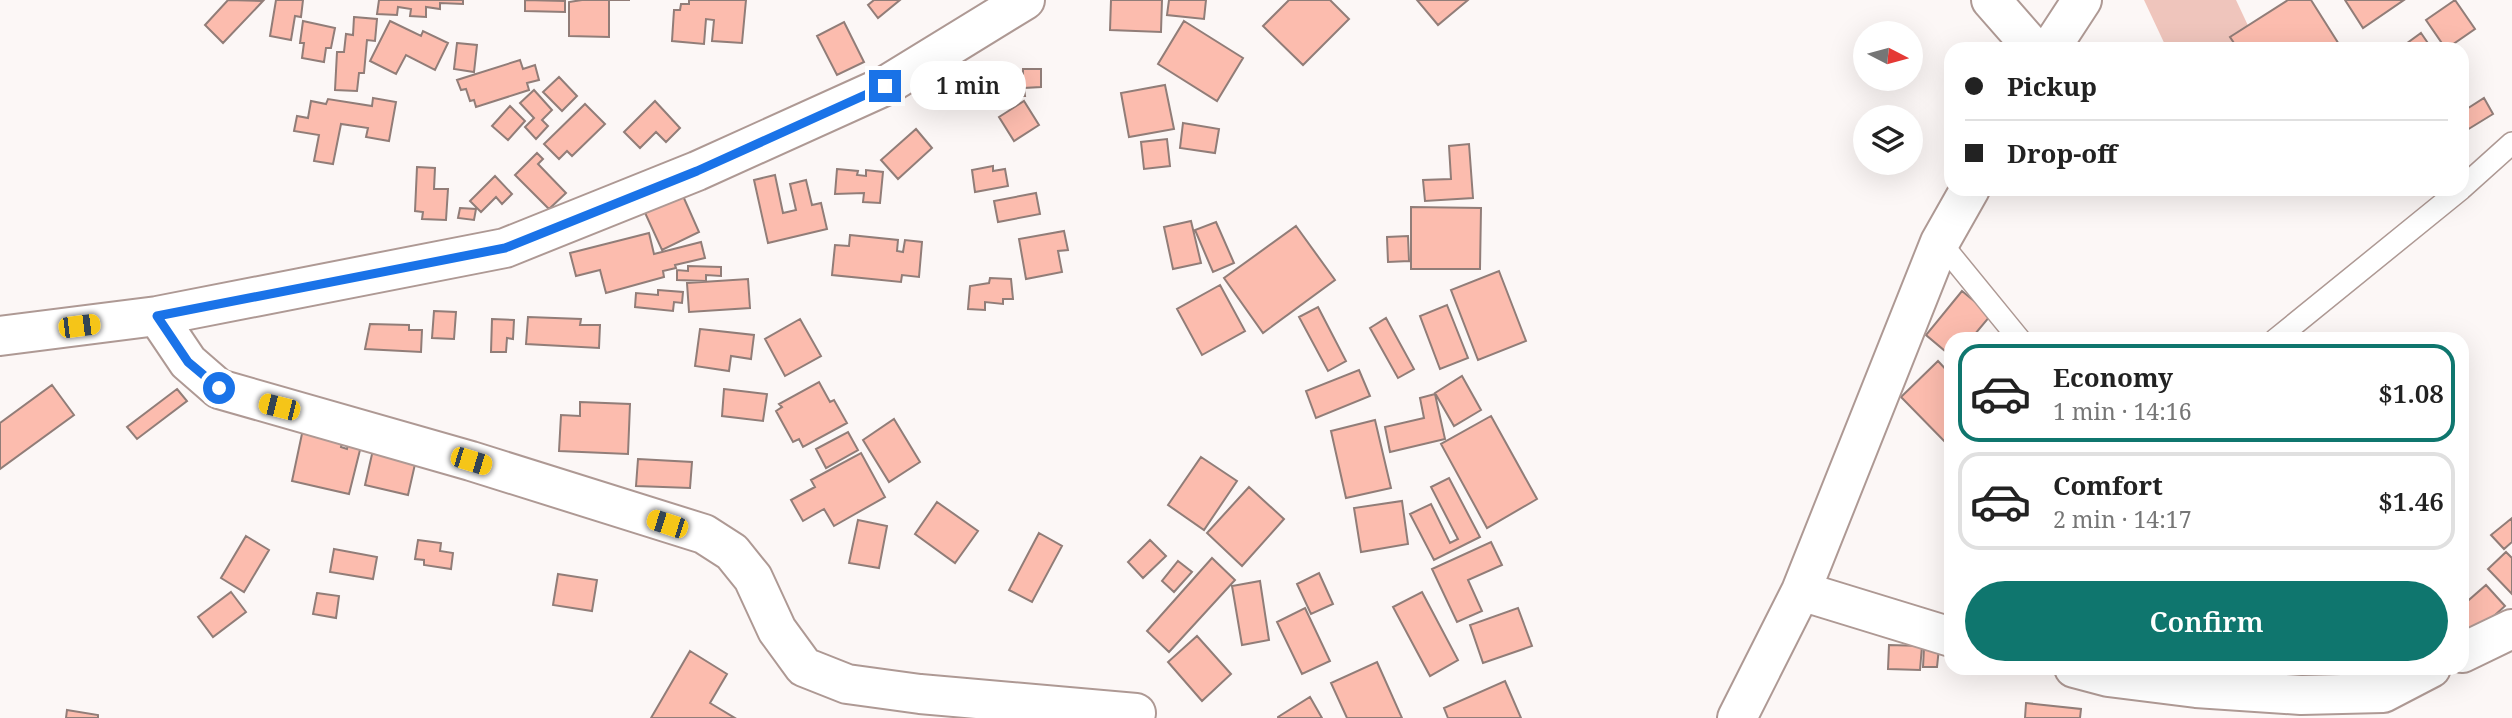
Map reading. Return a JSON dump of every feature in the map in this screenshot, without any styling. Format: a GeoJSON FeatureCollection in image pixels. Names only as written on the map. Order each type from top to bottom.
{"type":"FeatureCollection","features":[{"type":"Feature","properties":{"kind":"street"},"geometry":{"type":"LineString","coordinates":[[0,336],[157,316],[505,248],[697,171],[885,86],[1025,0]]}},
{"type":"Feature","properties":{"kind":"street"},"geometry":{"type":"LineString","coordinates":[[1991,0],[2028,42]]}},
{"type":"Feature","properties":{"kind":"street"},"geometry":{"type":"LineString","coordinates":[[2055,42],[2082,0]]}},
{"type":"Feature","properties":{"kind":"street"},"geometry":{"type":"LineString","coordinates":[[1737,718],[1801,590],[1940,242],[1966,196]]}},
{"type":"Feature","properties":{"kind":"street"},"geometry":{"type":"LineString","coordinates":[[157,316],[188,362],[219,388],[471,461],[704,534],[732,552],[753,578],[777,630],[804,667],[859,686],[1136,713]]}},
{"type":"Feature","properties":{"kind":"street"},"geometry":{"type":"LineString","coordinates":[[1801,590],[1944,635]]}},
{"type":"Feature","properties":{"kind":"street"},"geometry":{"type":"LineString","coordinates":[[2469,650],[2512,629]]}},
{"type":"Feature","properties":{"kind":"street"},"geometry":{"type":"LineString","coordinates":[[2100,675],[2183,686],[2301,695],[2383,693],[2418,675]]}},
{"type":"Feature","properties":{"kind":"lane"},"geometry":{"type":"LineString","coordinates":[[2469,183],[2512,143]]}},
{"type":"Feature","properties":{"kind":"lane"},"geometry":{"type":"LineString","coordinates":[[2285,332],[2453,196]]}},
{"type":"Feature","properties":{"kind":"lane"},"geometry":{"type":"LineString","coordinates":[[1940,242],[2014,332]]}},
{"type":"Feature","properties":{"kind":"shaded area"},"geometry":{"type":"Polygon","coordinates":[[[2144,0],[2236,0],[2251,32],[2244,42],[2164,42],[2144,0]]]}},
{"type":"Feature","properties":{"kind":"building"},"geometry":{"type":"Polygon","coordinates":[[[228,0],[263,1],[223,43],[205,25],[228,0]]]}},
{"type":"Feature","properties":{"kind":"building"},"geometry":{"type":"Polygon","coordinates":[[[276,0],[303,0],[301,17],[295,16],[291,40],[270,36],[276,0]]]}},
{"type":"Feature","properties":{"kind":"building"},"geometry":{"type":"Polygon","coordinates":[[[379,0],[463,0],[463,4],[440,3],[440,9],[426,7],[426,17],[410,16],[411,9],[398,7],[397,15],[377,14],[379,0]]]}},
{"type":"Feature","properties":{"kind":"building"},"geometry":{"type":"Polygon","coordinates":[[[525,0],[565,1],[565,12],[525,11],[525,0]]]}},
{"type":"Feature","properties":{"kind":"building"},"geometry":{"type":"Polygon","coordinates":[[[609,0],[609,37],[569,36],[569,2],[609,0]]]}},
{"type":"Feature","properties":{"kind":"building"},"geometry":{"type":"Polygon","coordinates":[[[689,0],[746,0],[742,43],[712,41],[714,20],[706,19],[704,44],[672,41],[674,10],[680,10],[681,4],[689,4],[689,0]]]}},
{"type":"Feature","properties":{"kind":"building"},"geometry":{"type":"Polygon","coordinates":[[[874,0],[900,0],[878,18],[868,5],[874,0]]]}},
{"type":"Feature","properties":{"kind":"building"},"geometry":{"type":"Polygon","coordinates":[[[1111,0],[1162,0],[1161,32],[1110,30],[1111,0]]]}},
{"type":"Feature","properties":{"kind":"building"},"geometry":{"type":"Polygon","coordinates":[[[1169,0],[1206,0],[1204,19],[1167,15],[1169,0]]]}},
{"type":"Feature","properties":{"kind":"building"},"geometry":{"type":"Polygon","coordinates":[[[1289,0],[1330,0],[1349,19],[1303,65],[1263,26],[1289,0]]]}},
{"type":"Feature","properties":{"kind":"building"},"geometry":{"type":"Polygon","coordinates":[[[1417,0],[1468,0],[1438,25],[1417,0]]]}},
{"type":"Feature","properties":{"kind":"building"},"geometry":{"type":"Polygon","coordinates":[[[2288,0],[2311,0],[2338,42],[2233,42],[2230,37],[2288,0]]]}},
{"type":"Feature","properties":{"kind":"building"},"geometry":{"type":"Polygon","coordinates":[[[2345,0],[2404,0],[2363,28],[2345,0]]]}},
{"type":"Feature","properties":{"kind":"building"},"geometry":{"type":"Polygon","coordinates":[[[2455,0],[2475,29],[2456,42],[2441,42],[2426,20],[2455,0]]]}},
{"type":"Feature","properties":{"kind":"building"},"geometry":{"type":"Polygon","coordinates":[[[354,17],[377,19],[375,41],[367,40],[364,73],[359,73],[357,91],[335,90],[337,52],[344,52],[346,34],[353,35],[354,17]]]}},
{"type":"Feature","properties":{"kind":"building"},"geometry":{"type":"Polygon","coordinates":[[[303,21],[335,28],[331,48],[326,48],[324,62],[302,58],[304,43],[300,43],[303,21]]]}},
{"type":"Feature","properties":{"kind":"building"},"geometry":{"type":"Polygon","coordinates":[[[390,21],[421,36],[423,31],[448,43],[435,70],[406,55],[396,74],[370,61],[390,21]]]}},
{"type":"Feature","properties":{"kind":"building"},"geometry":{"type":"Polygon","coordinates":[[[1184,21],[1243,58],[1217,101],[1158,64],[1184,21]]]}},
{"type":"Feature","properties":{"kind":"building"},"geometry":{"type":"Polygon","coordinates":[[[844,22],[864,62],[837,75],[817,36],[844,22]]]}},
{"type":"Feature","properties":{"kind":"building"},"geometry":{"type":"Polygon","coordinates":[[[2421,33],[2427,42],[2409,42],[2421,33]]]}},
{"type":"Feature","properties":{"kind":"building"},"geometry":{"type":"Polygon","coordinates":[[[457,43],[477,45],[474,72],[454,69],[457,43]]]}},
{"type":"Feature","properties":{"kind":"building"},"geometry":{"type":"Polygon","coordinates":[[[520,60],[523,69],[535,65],[539,80],[527,83],[529,90],[476,107],[474,100],[470,101],[466,89],[461,90],[457,80],[520,60]]]}},
{"type":"Feature","properties":{"kind":"building"},"geometry":{"type":"Polygon","coordinates":[[[1023,69],[1041,69],[1041,87],[1024,88],[1025,96],[1002,96],[1002,74],[1023,74],[1023,69]]]}},
{"type":"Feature","properties":{"kind":"building"},"geometry":{"type":"Polygon","coordinates":[[[559,77],[577,96],[562,111],[543,92],[559,77]]]}},
{"type":"Feature","properties":{"kind":"building"},"geometry":{"type":"Polygon","coordinates":[[[1165,85],[1174,129],[1129,137],[1121,93],[1165,85]]]}},
{"type":"Feature","properties":{"kind":"building"},"geometry":{"type":"Polygon","coordinates":[[[534,90],[552,110],[542,120],[548,126],[536,139],[525,127],[534,118],[520,103],[534,90]]]}},
{"type":"Feature","properties":{"kind":"building"},"geometry":{"type":"Polygon","coordinates":[[[373,98],[396,102],[389,141],[366,137],[368,128],[341,124],[333,164],[314,161],[319,135],[294,131],[297,116],[308,118],[311,101],[326,104],[328,99],[372,106],[373,98]]]}},
{"type":"Feature","properties":{"kind":"building"},"geometry":{"type":"Polygon","coordinates":[[[2484,98],[2493,114],[2469,129],[2469,108],[2484,98]]]}},
{"type":"Feature","properties":{"kind":"building"},"geometry":{"type":"Polygon","coordinates":[[[655,101],[680,128],[666,142],[656,132],[640,148],[624,132],[655,101]]]}},
{"type":"Feature","properties":{"kind":"building"},"geometry":{"type":"Polygon","coordinates":[[[1024,101],[1039,125],[1014,141],[999,117],[1024,101]]]}},
{"type":"Feature","properties":{"kind":"building"},"geometry":{"type":"Polygon","coordinates":[[[585,104],[605,124],[572,156],[567,151],[559,159],[544,144],[585,104]]]}},
{"type":"Feature","properties":{"kind":"building"},"geometry":{"type":"Polygon","coordinates":[[[510,106],[525,121],[508,140],[492,126],[510,106]]]}},
{"type":"Feature","properties":{"kind":"building"},"geometry":{"type":"Polygon","coordinates":[[[1183,123],[1219,129],[1215,153],[1180,148],[1183,123]]]}},
{"type":"Feature","properties":{"kind":"building"},"geometry":{"type":"Polygon","coordinates":[[[916,129],[932,148],[898,179],[881,160],[916,129]]]}},
{"type":"Feature","properties":{"kind":"building"},"geometry":{"type":"Polygon","coordinates":[[[1167,139],[1170,166],[1144,169],[1141,142],[1167,139]]]}},
{"type":"Feature","properties":{"kind":"building"},"geometry":{"type":"Polygon","coordinates":[[[1469,144],[1473,198],[1425,201],[1423,180],[1451,179],[1449,146],[1469,144]]]}},
{"type":"Feature","properties":{"kind":"building"},"geometry":{"type":"Polygon","coordinates":[[[537,153],[543,159],[538,164],[566,193],[549,209],[515,175],[537,153]]]}},
{"type":"Feature","properties":{"kind":"building"},"geometry":{"type":"Polygon","coordinates":[[[993,166],[993,171],[1005,169],[1008,186],[975,192],[972,170],[993,166]]]}},
{"type":"Feature","properties":{"kind":"building"},"geometry":{"type":"Polygon","coordinates":[[[417,167],[435,168],[434,189],[448,189],[446,220],[422,219],[423,212],[415,211],[417,167]]]}},
{"type":"Feature","properties":{"kind":"building"},"geometry":{"type":"Polygon","coordinates":[[[837,169],[858,171],[857,175],[866,176],[866,170],[883,172],[880,203],[863,202],[864,193],[835,194],[837,169]]]}},
{"type":"Feature","properties":{"kind":"building"},"geometry":{"type":"Polygon","coordinates":[[[775,175],[783,213],[796,210],[790,184],[806,180],[812,205],[821,203],[827,229],[768,243],[754,180],[775,175]]]}},
{"type":"Feature","properties":{"kind":"building"},"geometry":{"type":"Polygon","coordinates":[[[495,176],[512,194],[502,204],[496,197],[481,212],[470,201],[495,176]]]}},
{"type":"Feature","properties":{"kind":"building"},"geometry":{"type":"Polygon","coordinates":[[[679,187],[699,232],[662,250],[641,204],[679,187]]]}},
{"type":"Feature","properties":{"kind":"building"},"geometry":{"type":"Polygon","coordinates":[[[1036,193],[1040,214],[998,222],[994,201],[1036,193]]]}},
{"type":"Feature","properties":{"kind":"building"},"geometry":{"type":"Polygon","coordinates":[[[1411,207],[1481,208],[1480,269],[1411,269],[1411,207]]]}},
{"type":"Feature","properties":{"kind":"building"},"geometry":{"type":"Polygon","coordinates":[[[460,208],[476,209],[474,220],[458,218],[460,208]]]}},
{"type":"Feature","properties":{"kind":"building"},"geometry":{"type":"Polygon","coordinates":[[[1191,221],[1201,263],[1173,269],[1164,227],[1191,221]]]}},
{"type":"Feature","properties":{"kind":"building"},"geometry":{"type":"Polygon","coordinates":[[[1216,222],[1234,263],[1213,272],[1195,230],[1216,222]]]}},
{"type":"Feature","properties":{"kind":"building"},"geometry":{"type":"Polygon","coordinates":[[[1296,226],[1335,280],[1263,333],[1224,278],[1296,226]]]}},
{"type":"Feature","properties":{"kind":"building"},"geometry":{"type":"Polygon","coordinates":[[[1064,231],[1068,250],[1058,251],[1062,272],[1026,279],[1019,239],[1064,231]]]}},
{"type":"Feature","properties":{"kind":"building"},"geometry":{"type":"Polygon","coordinates":[[[649,233],[654,254],[701,242],[705,258],[675,265],[676,268],[663,271],[664,277],[606,293],[600,270],[576,276],[570,253],[649,233]]]}},
{"type":"Feature","properties":{"kind":"building"},"geometry":{"type":"Polygon","coordinates":[[[850,235],[898,240],[897,251],[903,252],[905,240],[922,242],[919,277],[902,275],[901,282],[832,275],[835,245],[849,246],[850,235]]]}},
{"type":"Feature","properties":{"kind":"building"},"geometry":{"type":"Polygon","coordinates":[[[1408,236],[1409,261],[1388,262],[1387,237],[1408,236]]]}},
{"type":"Feature","properties":{"kind":"building"},"geometry":{"type":"Polygon","coordinates":[[[688,266],[721,267],[721,276],[706,275],[706,281],[677,280],[677,270],[688,271],[688,266]]]}},
{"type":"Feature","properties":{"kind":"building"},"geometry":{"type":"Polygon","coordinates":[[[1499,271],[1526,341],[1478,360],[1451,290],[1499,271]]]}},
{"type":"Feature","properties":{"kind":"building"},"geometry":{"type":"Polygon","coordinates":[[[990,278],[1011,279],[1013,299],[1003,299],[1003,304],[985,302],[985,310],[968,309],[970,286],[989,283],[990,278]]]}},
{"type":"Feature","properties":{"kind":"building"},"geometry":{"type":"Polygon","coordinates":[[[748,279],[750,308],[689,312],[687,283],[748,279]]]}},
{"type":"Feature","properties":{"kind":"building"},"geometry":{"type":"Polygon","coordinates":[[[1220,285],[1245,331],[1202,355],[1177,309],[1220,285]]]}},
{"type":"Feature","properties":{"kind":"building"},"geometry":{"type":"Polygon","coordinates":[[[658,290],[683,292],[682,303],[674,302],[673,311],[635,307],[636,293],[658,295],[658,290]]]}},
{"type":"Feature","properties":{"kind":"building"},"geometry":{"type":"Polygon","coordinates":[[[1962,291],[1991,315],[1977,332],[1944,332],[1944,350],[1926,335],[1962,291]]]}},
{"type":"Feature","properties":{"kind":"building"},"geometry":{"type":"Polygon","coordinates":[[[1447,305],[1468,358],[1440,369],[1420,316],[1447,305]]]}},
{"type":"Feature","properties":{"kind":"building"},"geometry":{"type":"Polygon","coordinates":[[[1318,307],[1346,361],[1328,371],[1299,317],[1318,307]]]}},
{"type":"Feature","properties":{"kind":"building"},"geometry":{"type":"Polygon","coordinates":[[[434,311],[456,312],[454,339],[432,338],[434,311]]]}},
{"type":"Feature","properties":{"kind":"building"},"geometry":{"type":"Polygon","coordinates":[[[528,317],[581,319],[580,325],[600,325],[599,348],[526,344],[528,317]]]}},
{"type":"Feature","properties":{"kind":"building"},"geometry":{"type":"Polygon","coordinates":[[[1386,318],[1414,369],[1398,378],[1370,328],[1386,318]]]}},
{"type":"Feature","properties":{"kind":"building"},"geometry":{"type":"Polygon","coordinates":[[[492,319],[514,320],[513,339],[507,338],[506,352],[491,352],[492,319]]]}},
{"type":"Feature","properties":{"kind":"building"},"geometry":{"type":"Polygon","coordinates":[[[800,319],[821,356],[785,376],[765,339],[800,319]]]}},
{"type":"Feature","properties":{"kind":"building"},"geometry":{"type":"Polygon","coordinates":[[[370,324],[409,325],[409,330],[422,330],[421,352],[365,349],[370,324]]]}},
{"type":"Feature","properties":{"kind":"building"},"geometry":{"type":"Polygon","coordinates":[[[700,329],[754,335],[751,359],[731,356],[729,371],[695,366],[700,329]]]}},
{"type":"Feature","properties":{"kind":"building"},"geometry":{"type":"Polygon","coordinates":[[[1938,361],[1944,367],[1944,441],[1901,397],[1938,361]]]}},
{"type":"Feature","properties":{"kind":"building"},"geometry":{"type":"Polygon","coordinates":[[[1359,370],[1370,396],[1316,418],[1306,391],[1359,370]]]}},
{"type":"Feature","properties":{"kind":"building"},"geometry":{"type":"Polygon","coordinates":[[[1462,376],[1481,410],[1454,426],[1435,393],[1462,376]]]}},
{"type":"Feature","properties":{"kind":"building"},"geometry":{"type":"Polygon","coordinates":[[[819,382],[830,402],[834,400],[847,423],[803,447],[799,439],[793,442],[776,411],[782,407],[779,404],[819,382]]]}},
{"type":"Feature","properties":{"kind":"building"},"geometry":{"type":"Polygon","coordinates":[[[52,385],[74,415],[0,469],[0,423],[52,385]]]}},
{"type":"Feature","properties":{"kind":"building"},"geometry":{"type":"Polygon","coordinates":[[[177,389],[187,401],[137,439],[127,427],[177,389]]]}},
{"type":"Feature","properties":{"kind":"building"},"geometry":{"type":"Polygon","coordinates":[[[724,389],[767,394],[763,421],[722,416],[724,389]]]}},
{"type":"Feature","properties":{"kind":"building"},"geometry":{"type":"Polygon","coordinates":[[[1435,394],[1445,439],[1390,452],[1385,427],[1424,418],[1420,398],[1435,394]]]}},
{"type":"Feature","properties":{"kind":"building"},"geometry":{"type":"Polygon","coordinates":[[[580,402],[630,404],[628,454],[559,451],[561,415],[580,416],[580,402]]]}},
{"type":"Feature","properties":{"kind":"building"},"geometry":{"type":"Polygon","coordinates":[[[1491,416],[1537,499],[1487,528],[1441,444],[1491,416]]]}},
{"type":"Feature","properties":{"kind":"building"},"geometry":{"type":"Polygon","coordinates":[[[894,419],[920,462],[889,482],[863,440],[894,419]]]}},
{"type":"Feature","properties":{"kind":"building"},"geometry":{"type":"Polygon","coordinates":[[[1375,420],[1391,488],[1346,498],[1331,431],[1375,420]]]}},
{"type":"Feature","properties":{"kind":"building"},"geometry":{"type":"Polygon","coordinates":[[[303,429],[343,437],[341,447],[347,449],[351,431],[364,434],[349,494],[292,481],[303,429]]]}},
{"type":"Feature","properties":{"kind":"building"},"geometry":{"type":"Polygon","coordinates":[[[848,432],[858,450],[826,468],[816,449],[848,432]]]}},
{"type":"Feature","properties":{"kind":"building"},"geometry":{"type":"Polygon","coordinates":[[[375,441],[418,451],[408,495],[365,485],[375,441]]]}},
{"type":"Feature","properties":{"kind":"building"},"geometry":{"type":"Polygon","coordinates":[[[861,453],[885,497],[834,526],[824,509],[803,521],[791,500],[815,487],[811,480],[861,453]]]}},
{"type":"Feature","properties":{"kind":"building"},"geometry":{"type":"Polygon","coordinates":[[[1201,457],[1237,481],[1204,530],[1168,505],[1201,457]]]}},
{"type":"Feature","properties":{"kind":"building"},"geometry":{"type":"Polygon","coordinates":[[[638,459],[692,462],[690,488],[636,486],[638,459]]]}},
{"type":"Feature","properties":{"kind":"building"},"geometry":{"type":"Polygon","coordinates":[[[1449,478],[1480,537],[1434,560],[1410,514],[1431,504],[1450,543],[1458,539],[1431,487],[1449,478]]]}},
{"type":"Feature","properties":{"kind":"building"},"geometry":{"type":"Polygon","coordinates":[[[1249,487],[1284,519],[1242,566],[1207,533],[1249,487]]]}},
{"type":"Feature","properties":{"kind":"building"},"geometry":{"type":"Polygon","coordinates":[[[1402,501],[1408,544],[1361,552],[1354,508],[1402,501]]]}},
{"type":"Feature","properties":{"kind":"building"},"geometry":{"type":"Polygon","coordinates":[[[937,502],[978,531],[955,563],[915,534],[937,502]]]}},
{"type":"Feature","properties":{"kind":"building"},"geometry":{"type":"Polygon","coordinates":[[[2512,518],[2512,542],[2504,549],[2491,535],[2512,518]]]}},
{"type":"Feature","properties":{"kind":"building"},"geometry":{"type":"Polygon","coordinates":[[[858,520],[887,526],[879,568],[849,563],[858,520]]]}},
{"type":"Feature","properties":{"kind":"building"},"geometry":{"type":"Polygon","coordinates":[[[1039,533],[1062,546],[1032,602],[1009,590],[1039,533]]]}},
{"type":"Feature","properties":{"kind":"building"},"geometry":{"type":"Polygon","coordinates":[[[246,536],[269,550],[244,592],[221,578],[246,536]]]}},
{"type":"Feature","properties":{"kind":"building"},"geometry":{"type":"Polygon","coordinates":[[[418,540],[441,543],[440,551],[453,553],[451,569],[424,565],[424,560],[415,559],[418,540]]]}},
{"type":"Feature","properties":{"kind":"building"},"geometry":{"type":"Polygon","coordinates":[[[1150,540],[1166,556],[1143,578],[1128,562],[1150,540]]]}},
{"type":"Feature","properties":{"kind":"building"},"geometry":{"type":"Polygon","coordinates":[[[1491,542],[1502,565],[1468,580],[1482,611],[1457,622],[1432,569],[1491,542]]]}},
{"type":"Feature","properties":{"kind":"building"},"geometry":{"type":"Polygon","coordinates":[[[334,549],[377,557],[373,579],[330,572],[334,549]]]}},
{"type":"Feature","properties":{"kind":"building"},"geometry":{"type":"Polygon","coordinates":[[[2506,552],[2512,558],[2512,594],[2488,569],[2506,552]]]}},
{"type":"Feature","properties":{"kind":"building"},"geometry":{"type":"Polygon","coordinates":[[[1212,558],[1235,580],[1169,652],[1147,631],[1212,558]]]}},
{"type":"Feature","properties":{"kind":"building"},"geometry":{"type":"Polygon","coordinates":[[[1178,561],[1192,572],[1174,592],[1162,581],[1178,561]]]}},
{"type":"Feature","properties":{"kind":"building"},"geometry":{"type":"Polygon","coordinates":[[[1319,573],[1333,604],[1311,614],[1297,584],[1319,573]]]}},
{"type":"Feature","properties":{"kind":"building"},"geometry":{"type":"Polygon","coordinates":[[[558,574],[597,580],[592,611],[553,605],[558,574]]]}},
{"type":"Feature","properties":{"kind":"building"},"geometry":{"type":"Polygon","coordinates":[[[1260,581],[1269,640],[1242,645],[1232,586],[1260,581]]]}},
{"type":"Feature","properties":{"kind":"building"},"geometry":{"type":"Polygon","coordinates":[[[2486,585],[2505,606],[2469,638],[2469,600],[2486,585]]]}},
{"type":"Feature","properties":{"kind":"building"},"geometry":{"type":"Polygon","coordinates":[[[231,592],[246,612],[213,637],[198,617],[231,592]]]}},
{"type":"Feature","properties":{"kind":"building"},"geometry":{"type":"Polygon","coordinates":[[[1422,592],[1458,660],[1430,676],[1393,607],[1422,592]]]}},
{"type":"Feature","properties":{"kind":"building"},"geometry":{"type":"Polygon","coordinates":[[[317,593],[339,596],[336,618],[313,614],[317,593]]]}},
{"type":"Feature","properties":{"kind":"building"},"geometry":{"type":"Polygon","coordinates":[[[1305,608],[1330,661],[1302,674],[1277,622],[1305,608]]]}},
{"type":"Feature","properties":{"kind":"building"},"geometry":{"type":"Polygon","coordinates":[[[1518,608],[1532,646],[1483,663],[1470,625],[1518,608]]]}},
{"type":"Feature","properties":{"kind":"building"},"geometry":{"type":"Polygon","coordinates":[[[1197,636],[1231,674],[1202,701],[1168,662],[1197,636]]]}},
{"type":"Feature","properties":{"kind":"building"},"geometry":{"type":"Polygon","coordinates":[[[1889,645],[1922,646],[1920,670],[1888,669],[1889,645]]]}},
{"type":"Feature","properties":{"kind":"building"},"geometry":{"type":"Polygon","coordinates":[[[1924,648],[1939,648],[1937,667],[1923,667],[1924,648]]]}},
{"type":"Feature","properties":{"kind":"building"},"geometry":{"type":"Polygon","coordinates":[[[690,651],[727,674],[710,703],[735,718],[651,718],[690,651]]]}},
{"type":"Feature","properties":{"kind":"building"},"geometry":{"type":"Polygon","coordinates":[[[1377,662],[1402,718],[1347,718],[1331,683],[1377,662]]]}},
{"type":"Feature","properties":{"kind":"building"},"geometry":{"type":"Polygon","coordinates":[[[2350,675],[2364,675],[2354,682],[2350,675]]]}},
{"type":"Feature","properties":{"kind":"building"},"geometry":{"type":"Polygon","coordinates":[[[1505,681],[1521,718],[1448,718],[1444,708],[1505,681]]]}},
{"type":"Feature","properties":{"kind":"building"},"geometry":{"type":"Polygon","coordinates":[[[1310,697],[1322,718],[1278,718],[1278,717],[1310,697]]]}},
{"type":"Feature","properties":{"kind":"building"},"geometry":{"type":"Polygon","coordinates":[[[2026,703],[2081,709],[2080,718],[2025,718],[2026,703]]]}},
{"type":"Feature","properties":{"kind":"building"},"geometry":{"type":"Polygon","coordinates":[[[67,710],[98,715],[98,718],[66,718],[67,710]]]}},
{"type":"Feature","properties":{"kind":"route"},"geometry":{"type":"LineString","coordinates":[[219,388],[188,362],[157,316],[505,248],[697,171],[885,86]]}}]}
